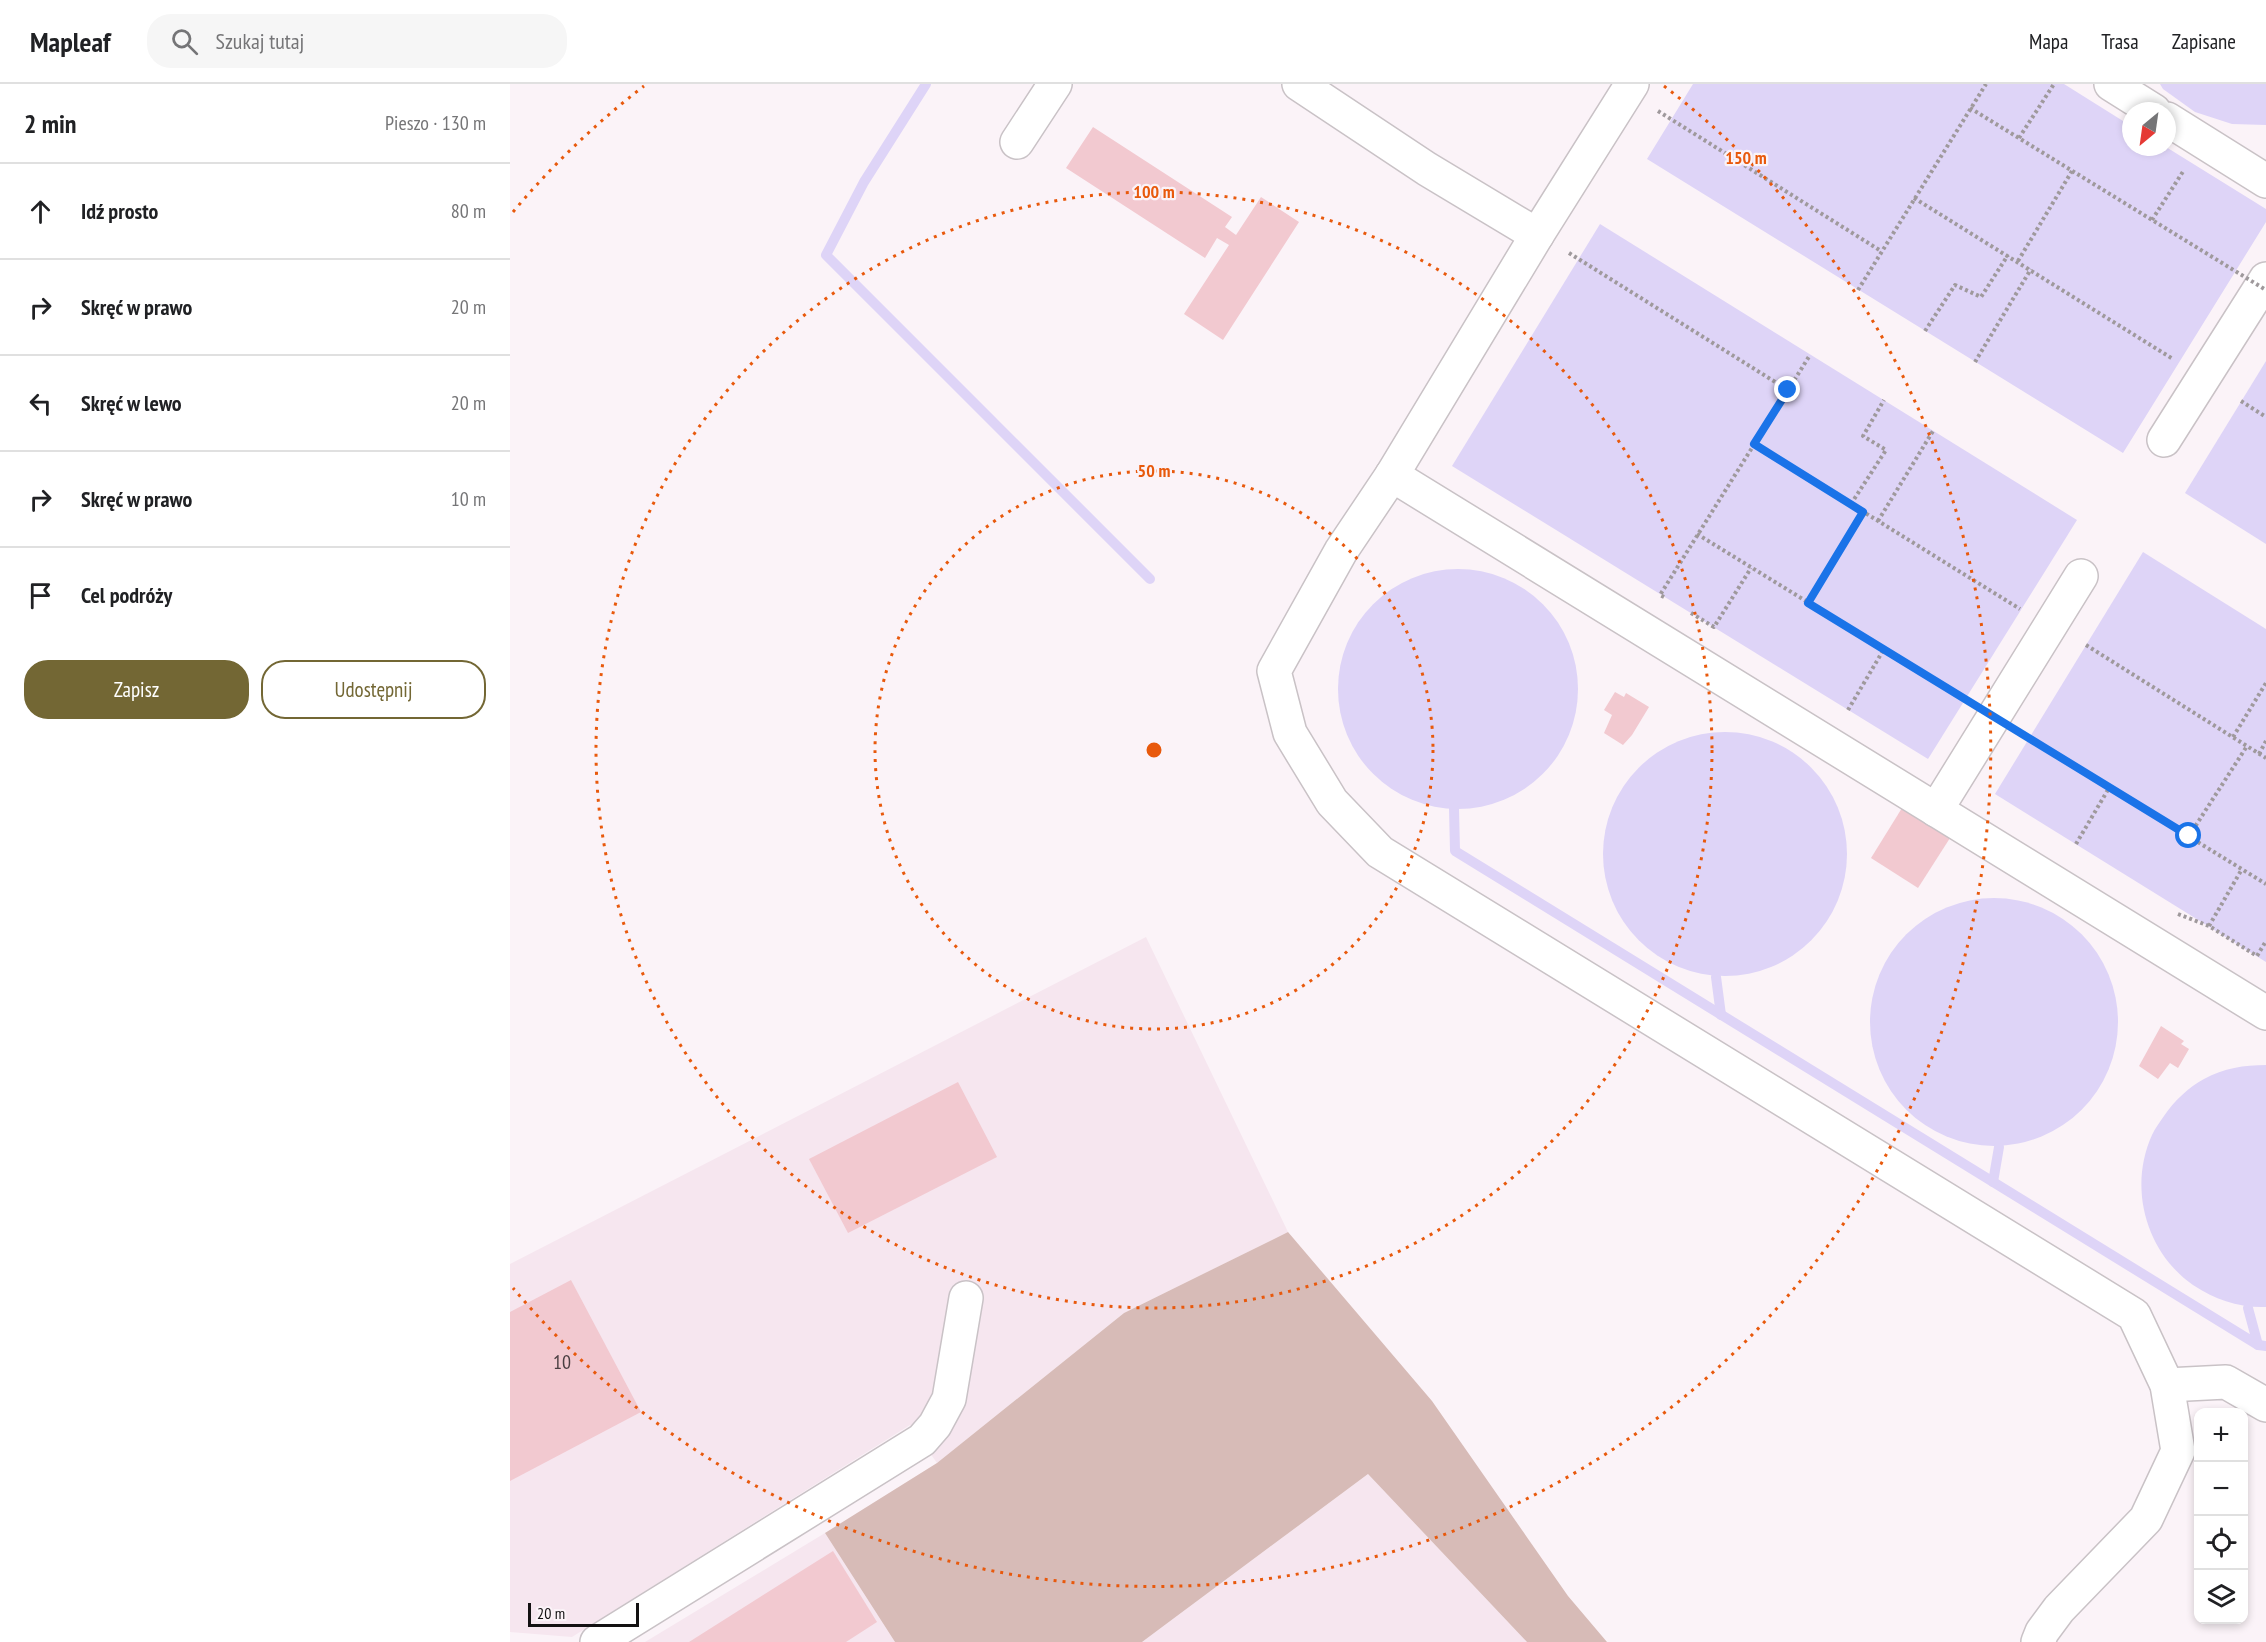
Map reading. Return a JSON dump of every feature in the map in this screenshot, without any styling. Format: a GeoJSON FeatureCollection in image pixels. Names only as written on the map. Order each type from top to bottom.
{"type":"FeatureCollection","features":[{"type":"Feature","properties":{"kind":"lane"},"geometry":{"type":"LineString","coordinates":[[1017,142],[1055,84]]}},
{"type":"Feature","properties":{"kind":"lane"},"geometry":{"type":"LineString","coordinates":[[1299,84],[1427,170],[1537,235]]}},
{"type":"Feature","properties":{"kind":"lane"},"geometry":{"type":"LineString","coordinates":[[1632,84],[1537,235],[1392,475],[1341,551],[1274,671],[1290,733],[1332,802],[1380,852],[2134,1315],[2167,1385],[2178,1451],[2146,1519],[2059,1609],[2042,1632],[2038,1642]]}},
{"type":"Feature","properties":{"kind":"lane"},"geometry":{"type":"LineString","coordinates":[[2111,84],[2140,102]]}},
{"type":"Feature","properties":{"kind":"lane"},"geometry":{"type":"LineString","coordinates":[[2176,125],[2266,181]]}},
{"type":"Feature","properties":{"kind":"lane"},"geometry":{"type":"LineString","coordinates":[[2164,440],[2266,279]]}},
{"type":"Feature","properties":{"kind":"lane"},"geometry":{"type":"LineString","coordinates":[[1392,475],[2266,1013]]}},
{"type":"Feature","properties":{"kind":"lane"},"geometry":{"type":"LineString","coordinates":[[1936,810],[2081,576]]}},
{"type":"Feature","properties":{"kind":"lane"},"geometry":{"type":"LineString","coordinates":[[597,1642],[922,1440],[935,1425],[949,1399],[966,1298]]}},
{"type":"Feature","properties":{"kind":"lane"},"geometry":{"type":"LineString","coordinates":[[2167,1385],[2226,1382],[2266,1406]]}},
{"type":"Feature","properties":{"kind":"path"},"geometry":{"type":"LineString","coordinates":[[1858,290],[1986,84]]}},
{"type":"Feature","properties":{"kind":"path"},"geometry":{"type":"LineString","coordinates":[[2019,138],[2054,84]]}},
{"type":"Feature","properties":{"kind":"path"},"geometry":{"type":"LineString","coordinates":[[1970,108],[2266,290]]}},
{"type":"Feature","properties":{"kind":"path"},"geometry":{"type":"LineString","coordinates":[[1672,118],[1881,251]]}},
{"type":"Feature","properties":{"kind":"path"},"geometry":{"type":"LineString","coordinates":[[2152,220],[2189,161]]}},
{"type":"Feature","properties":{"kind":"path"},"geometry":{"type":"LineString","coordinates":[[2018,261],[2072,171]]}},
{"type":"Feature","properties":{"kind":"path"},"geometry":{"type":"LineString","coordinates":[[1914,198],[2179,363]]}},
{"type":"Feature","properties":{"kind":"path"},"geometry":{"type":"LineString","coordinates":[[1925,331],[1955,285],[1981,297],[2008,255]]}},
{"type":"Feature","properties":{"kind":"path"},"geometry":{"type":"LineString","coordinates":[[1579,259],[1788,390]]}},
{"type":"Feature","properties":{"kind":"path"},"geometry":{"type":"LineString","coordinates":[[1975,362],[2031,269]]}},
{"type":"Feature","properties":{"kind":"path"},"geometry":{"type":"LineString","coordinates":[[1669,600],[1660,595],[1810,355]]}},
{"type":"Feature","properties":{"kind":"path"},"geometry":{"type":"LineString","coordinates":[[1851,504],[1886,450],[1863,436],[1884,400]]}},
{"type":"Feature","properties":{"kind":"path"},"geometry":{"type":"LineString","coordinates":[[2241,401],[2266,417]]}},
{"type":"Feature","properties":{"kind":"path"},"geometry":{"type":"LineString","coordinates":[[1878,521],[1933,431]]}},
{"type":"Feature","properties":{"kind":"path"},"geometry":{"type":"LineString","coordinates":[[1754,444],[2021,609]]}},
{"type":"Feature","properties":{"kind":"path"},"geometry":{"type":"LineString","coordinates":[[1808,603],[1863,512]]}},
{"type":"Feature","properties":{"kind":"path"},"geometry":{"type":"LineString","coordinates":[[1697,534],[2266,884]]}},
{"type":"Feature","properties":{"kind":"path"},"geometry":{"type":"LineString","coordinates":[[1687,611],[1714,627],[1751,568]]}},
{"type":"Feature","properties":{"kind":"path"},"geometry":{"type":"LineString","coordinates":[[2086,645],[2266,758]]}},
{"type":"Feature","properties":{"kind":"path"},"geometry":{"type":"LineString","coordinates":[[1848,710],[1884,649]]}},
{"type":"Feature","properties":{"kind":"path"},"geometry":{"type":"LineString","coordinates":[[2232,737],[2266,683]]}},
{"type":"Feature","properties":{"kind":"path"},"geometry":{"type":"LineString","coordinates":[[2259,754],[2266,741]]}},
{"type":"Feature","properties":{"kind":"path"},"geometry":{"type":"LineString","coordinates":[[2189,836],[2247,746]]}},
{"type":"Feature","properties":{"kind":"path"},"geometry":{"type":"LineString","coordinates":[[2076,844],[2109,788]]}},
{"type":"Feature","properties":{"kind":"path"},"geometry":{"type":"LineString","coordinates":[[2209,926],[2242,869]]}},
{"type":"Feature","properties":{"kind":"path"},"geometry":{"type":"LineString","coordinates":[[2171,912],[2209,926],[2257,956],[2266,941]]}},
{"type":"Feature","properties":{"kind":"shaded area"},"geometry":{"type":"Polygon","coordinates":[[[1693,84],[2064,84],[2122,120],[2122,156],[2176,156],[2176,153],[2266,209],[2266,222],[2123,453],[1647,159],[1693,84]]]}},
{"type":"Feature","properties":{"kind":"shaded area"},"geometry":{"type":"Polygon","coordinates":[[[2160,84],[2266,84],[2266,125],[2232,124],[2195,112],[2163,89],[2160,84]]]}},
{"type":"Feature","properties":{"kind":"shaded area"},"geometry":{"type":"Polygon","coordinates":[[[1600,224],[2077,520],[1928,759],[1452,466],[1600,224]]]}},
{"type":"Feature","properties":{"kind":"shaded area"},"geometry":{"type":"Polygon","coordinates":[[[2266,361],[2266,544],[2185,493],[2266,361]]]}},
{"type":"Feature","properties":{"kind":"shaded area"},"geometry":{"type":"Polygon","coordinates":[[[2143,552],[2266,629],[2266,962],[1995,794],[2143,552]]]}},
{"type":"Feature","properties":{"kind":"shaded area"},"geometry":{"type":"Polygon","coordinates":[[[1446,569],[1470,569],[1493,574],[1515,583],[1543,604],[1558,622],[1569,643],[1576,666],[1578,689],[1576,712],[1569,735],[1558,756],[1543,774],[1515,795],[1493,804],[1470,809],[1446,809],[1423,804],[1401,795],[1382,782],[1365,765],[1352,746],[1343,724],[1338,701],[1338,677],[1343,654],[1352,632],[1365,613],[1382,596],[1401,583],[1423,574],[1446,569]]]}},
{"type":"Feature","properties":{"kind":"shaded area"},"geometry":{"type":"Polygon","coordinates":[[[1713,732],[1737,732],[1760,737],[1783,746],[1803,759],[1820,776],[1838,807],[1845,830],[1847,854],[1845,878],[1833,912],[1820,932],[1803,949],[1783,962],[1760,971],[1737,976],[1713,976],[1690,971],[1667,962],[1647,949],[1630,932],[1617,912],[1608,889],[1603,866],[1603,842],[1608,819],[1617,796],[1630,776],[1647,759],[1667,746],[1690,737],[1713,732]]]}},
{"type":"Feature","properties":{"kind":"shaded area"},"geometry":{"type":"Polygon","coordinates":[[[1982,898],[2006,898],[2042,907],[2063,919],[2082,934],[2097,953],[2109,974],[2116,998],[2118,1022],[2116,1046],[2109,1070],[2097,1091],[2082,1110],[2063,1125],[2042,1137],[2006,1146],[1982,1146],[1946,1137],[1915,1118],[1898,1101],[1879,1070],[1875,1058],[1870,1034],[1870,1010],[1879,974],[1898,943],[1915,926],[1946,907],[1958,903],[1982,898]]]}},
{"type":"Feature","properties":{"kind":"shaded area"},"geometry":{"type":"Polygon","coordinates":[[[1146,937],[1288,1232],[1124,1313],[937,1463],[910,1425],[572,1637],[510,1632],[510,1264],[1146,937]]]}},
{"type":"Feature","properties":{"kind":"shaded area"},"geometry":{"type":"Polygon","coordinates":[[[2266,1065],[2266,1307],[2256,1307],[2228,1302],[2210,1295],[2193,1285],[2163,1255],[2146,1218],[2142,1197],[2142,1176],[2145,1155],[2153,1132],[2182,1095],[2198,1082],[2219,1072],[2266,1065]]]}},
{"type":"Feature","properties":{"kind":"shaded area"},"geometry":{"type":"Polygon","coordinates":[[[1288,1232],[1432,1401],[1568,1596],[1607,1642],[1527,1642],[1368,1474],[1142,1642],[895,1642],[825,1533],[937,1463],[1124,1313],[1288,1232]]]}},
{"type":"Feature","properties":{"kind":"shaded area"},"geometry":{"type":"Polygon","coordinates":[[[1368,1474],[1527,1642],[1142,1642],[1368,1474]]]}},
{"type":"Feature","properties":{"kind":"shaded area"},"geometry":{"type":"Polygon","coordinates":[[[825,1533],[895,1642],[645,1642],[825,1533]]]}},
{"type":"Feature","properties":{"kind":"building"},"geometry":{"type":"Polygon","coordinates":[[[1093,127],[1232,217],[1225,227],[1236,235],[1261,197],[1299,222],[1223,340],[1184,314],[1229,245],[1217,238],[1205,258],[1066,168],[1093,127]]]}},
{"type":"Feature","properties":{"kind":"building"},"geometry":{"type":"Polygon","coordinates":[[[1615,692],[1624,697],[1626,693],[1649,707],[1623,745],[1604,733],[1612,715],[1604,710],[1615,692]]]}},
{"type":"Feature","properties":{"kind":"building"},"geometry":{"type":"Polygon","coordinates":[[[1902,808],[1950,838],[1918,888],[1871,858],[1902,808]]]}},
{"type":"Feature","properties":{"kind":"building"},"geometry":{"type":"Polygon","coordinates":[[[2161,1026],[2184,1041],[2181,1044],[2189,1049],[2178,1068],[2170,1063],[2158,1079],[2139,1066],[2161,1026]]]}},
{"type":"Feature","properties":{"kind":"building"},"geometry":{"type":"Polygon","coordinates":[[[958,1082],[997,1157],[848,1233],[809,1159],[958,1082]]]}},
{"type":"Feature","properties":{"kind":"building"},"geometry":{"type":"Polygon","coordinates":[[[571,1280],[641,1412],[510,1481],[510,1312],[571,1280]]]}},
{"type":"Feature","properties":{"kind":"building"},"geometry":{"type":"Polygon","coordinates":[[[833,1551],[877,1622],[846,1642],[689,1642],[833,1551]]]}},
{"type":"Feature","properties":{"kind":"waterway"},"geometry":{"type":"LineString","coordinates":[[926,84],[864,182],[826,255],[1150,579]]}},
{"type":"Feature","properties":{"kind":"waterway"},"geometry":{"type":"LineString","coordinates":[[1454,808],[1455,851],[2258,1345],[2266,1346]]}},
{"type":"Feature","properties":{"kind":"waterway"},"geometry":{"type":"LineString","coordinates":[[1716,977],[1721,1015]]}},
{"type":"Feature","properties":{"kind":"waterway"},"geometry":{"type":"LineString","coordinates":[[1993,1182],[1999,1147]]}},
{"type":"Feature","properties":{"kind":"waterway"},"geometry":{"type":"LineString","coordinates":[[2248,1308],[2258,1345]]}},
{"type":"Feature","properties":{"kind":"route"},"geometry":{"type":"LineString","coordinates":[[1788,390],[1754,444],[1863,512],[1808,603],[2189,836]]}}]}
